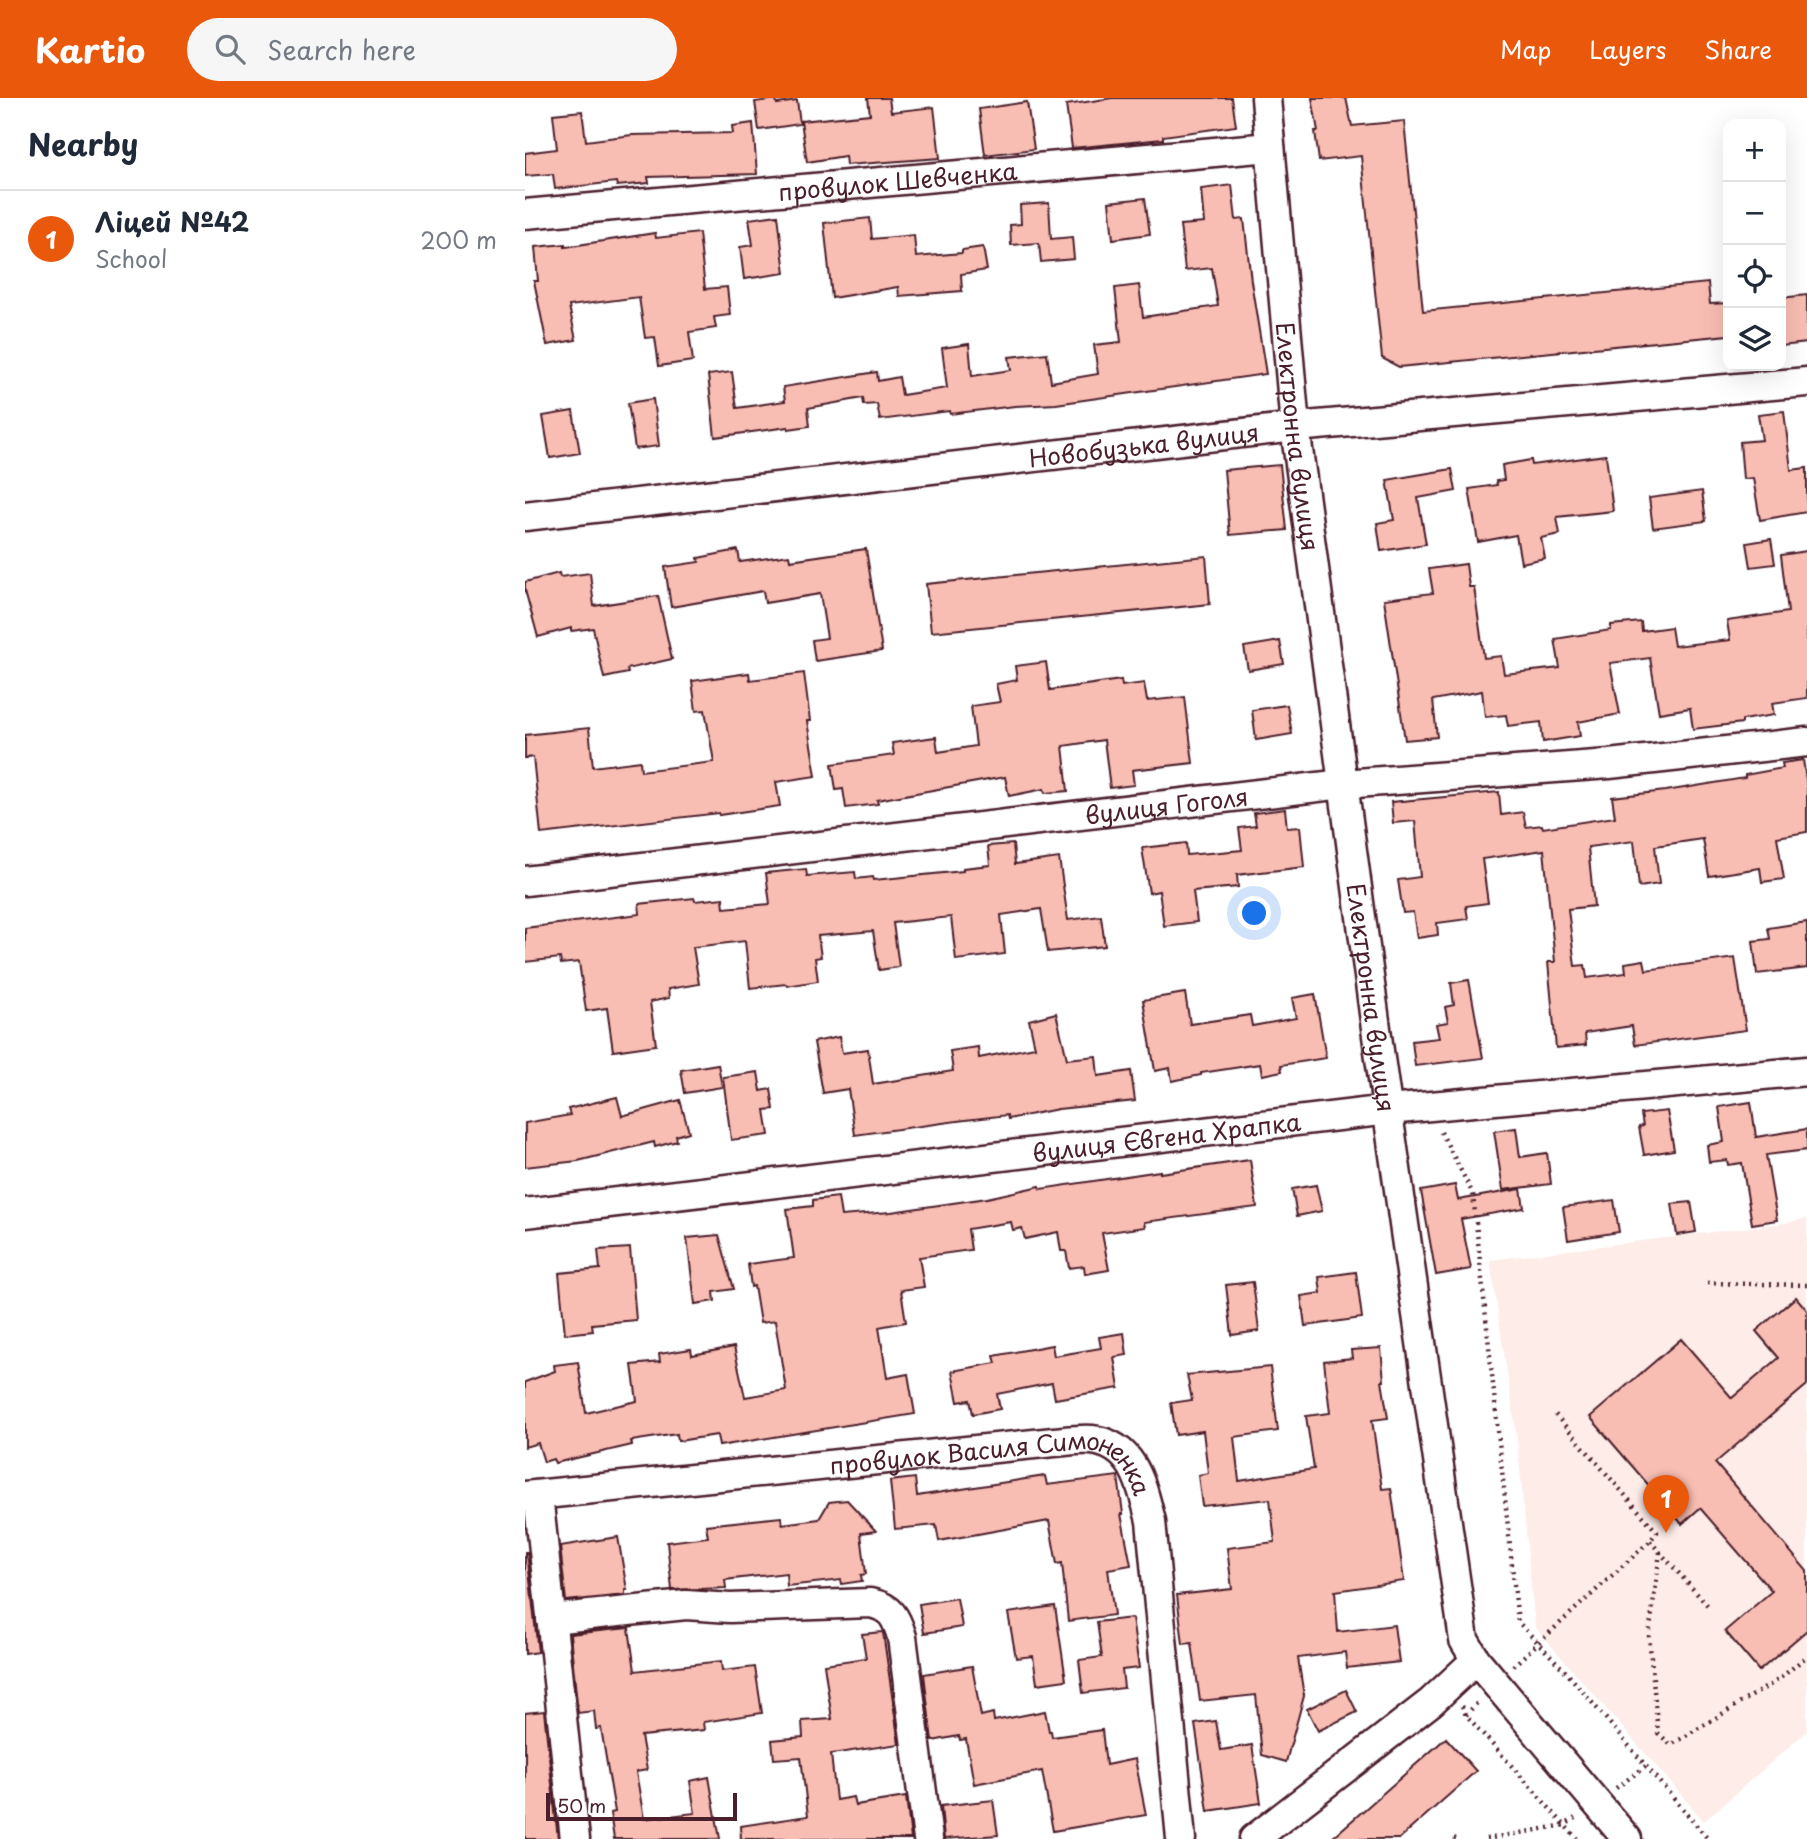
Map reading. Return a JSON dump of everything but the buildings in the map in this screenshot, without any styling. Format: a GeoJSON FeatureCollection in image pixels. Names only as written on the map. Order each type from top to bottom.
{"type":"FeatureCollection","features":[{"type":"Feature","properties":{"kind":"street","name":"Електронна вулиця"},"geometry":{"type":"LineString","coordinates":[[1266,98],[1295,426],[1388,1110],[1464,1640],[1476,1660],[1627,1839]]}},
{"type":"Feature","properties":{"kind":"street","name":"провулок Шевченка"},"geometry":{"type":"LineString","coordinates":[[525,214],[1270,147]]}},
{"type":"Feature","properties":{"kind":"street","name":"Новобузька вулиця"},"geometry":{"type":"LineString","coordinates":[[525,516],[1295,426],[1807,382]]}},
{"type":"Feature","properties":{"kind":"street","name":"вулиця Гоголя"},"geometry":{"type":"LineString","coordinates":[[525,881],[1343,784],[1609,764],[1807,741]]}},
{"type":"Feature","properties":{"kind":"street","name":"вулиця Євгена Храпка"},"geometry":{"type":"LineString","coordinates":[[525,1213],[1430,1105],[1807,1071]]}},
{"type":"Feature","properties":{"kind":"street","name":"провулок Василя Симоненка"},"geometry":{"type":"LineString","coordinates":[[531,1495],[1054,1442],[1092,1440],[1121,1451],[1129,1457],[1141,1483],[1151,1521],[1181,1839]]}},
{"type":"Feature","properties":{"kind":"street"},"geometry":{"type":"LineString","coordinates":[[531,1495],[551,1619],[575,1839]]}},
{"type":"Feature","properties":{"kind":"street"},"geometry":{"type":"LineString","coordinates":[[551,1619],[686,1605],[730,1608],[870,1603],[890,1610],[902,1637],[928,1839]]}},
{"type":"Feature","properties":{"kind":"street"},"geometry":{"type":"LineString","coordinates":[[1254,1839],[1431,1702],[1476,1660]]}},
{"type":"Feature","properties":{"kind":"path"},"geometry":{"type":"LineString","coordinates":[[1430,1105],[1444,1142],[1473,1194],[1518,1622],[1708,1839]]}},
{"type":"Feature","properties":{"kind":"path"},"geometry":{"type":"LineString","coordinates":[[1707,1283],[1807,1285]]}},
{"type":"Feature","properties":{"kind":"path"},"geometry":{"type":"LineString","coordinates":[[1553,1412],[1657,1532],[1538,1642],[1466,1715],[1577,1839]]}},
{"type":"Feature","properties":{"kind":"path"},"geometry":{"type":"LineString","coordinates":[[1650,1541],[1709,1607]]}},
{"type":"Feature","properties":{"kind":"path"},"geometry":{"type":"LineString","coordinates":[[1660,1552],[1649,1636],[1658,1733],[1671,1745],[1778,1680],[1807,1656]]}},
{"type":"Feature","properties":{"kind":"shaded area"},"geometry":{"type":"Polygon","coordinates":[[[1807,1218],[1807,1731],[1704,1821],[1535,1627],[1517,1438],[1490,1260],[1807,1218]]]}},
{"type":"Feature","properties":{"kind":"place","name":"Ліцей №42"},"geometry":{"type":"Point","coordinates":[1666,1533]}}]}
